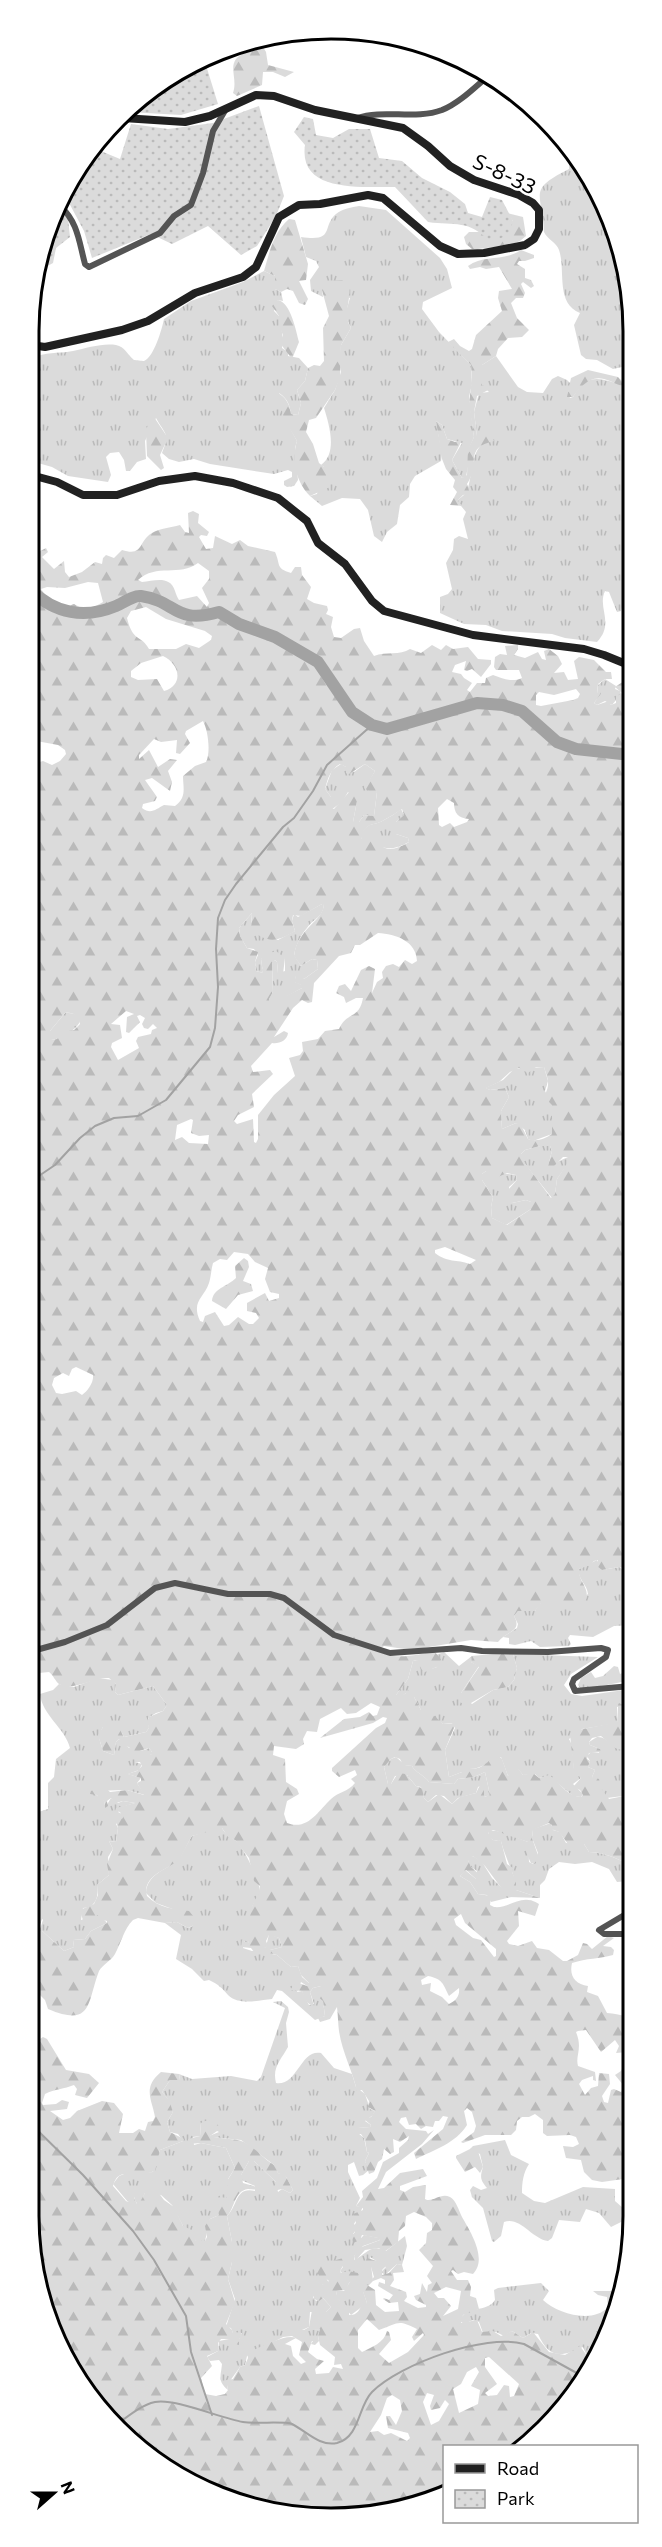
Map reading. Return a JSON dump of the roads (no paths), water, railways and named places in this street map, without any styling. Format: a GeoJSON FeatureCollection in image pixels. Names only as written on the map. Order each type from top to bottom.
{"type":"FeatureCollection","features":[{"type":"Feature","properties":{"kind":"street"},"geometry":{"type":"LineString","coordinates":[[356,119],[376,114],[425,114],[442,110],[466,95],[482,81]]}},
{"type":"Feature","properties":{"kind":"street","name":"Տ-8-33"},"geometry":{"type":"LineString","coordinates":[[39,346],[45,347],[122,330],[148,321],[195,293],[243,277],[256,267],[279,217],[289,209],[300,205],[320,204],[368,195],[383,198],[440,246],[458,254],[514,248],[534,239],[539,230],[538,210],[533,203],[519,195],[474,180],[450,166],[403,128],[315,110],[274,96],[256,95],[210,116],[185,122],[131,119]]}},
{"type":"Feature","properties":{"kind":"street"},"geometry":{"type":"LineString","coordinates":[[65,211],[71,217],[77,230],[85,264],[88,267],[160,233],[165,225],[190,205],[203,173],[213,131],[227,109]]}},
{"type":"Feature","properties":{"kind":"street"},"geometry":{"type":"LineString","coordinates":[[39,477],[57,482],[84,495],[117,495],[159,481],[195,476],[233,483],[278,498],[307,521],[318,543],[345,564],[372,601],[384,611],[473,635],[584,649],[623,663]]}},
{"type":"Feature","properties":{"kind":"street"},"geometry":{"type":"LineString","coordinates":[[39,1649],[107,1625],[155,1588],[167,1583],[175,1583],[228,1593],[270,1594],[284,1598],[334,1635],[390,1653],[461,1648],[482,1652],[498,1650],[548,1652],[601,1648],[608,1650],[606,1658],[574,1679],[572,1684],[575,1691],[623,1687]]}},
{"type":"Feature","properties":{"kind":"street"},"geometry":{"type":"LineString","coordinates":[[623,1917],[599,1930],[604,1934],[623,1934]]}},
{"type":"Feature","properties":{"kind":"waterway"},"geometry":{"type":"LineString","coordinates":[[39,597],[60,609],[82,613],[104,610],[138,596],[162,602],[177,611],[193,616],[219,612],[239,624],[275,637],[318,662],[352,712],[372,725],[387,729],[477,703],[503,705],[522,711],[557,742],[576,749],[623,754]]}},
{"type":"Feature","properties":{"kind":"waterway"},"geometry":{"type":"LineString","coordinates":[[39,1176],[55,1165],[80,1138],[95,1126],[114,1118],[138,1116],[166,1100],[210,1047],[215,1028],[218,987],[216,949],[218,918],[225,900],[283,827],[294,818],[313,791],[327,765],[372,725]]}},
{"type":"Feature","properties":{"kind":"waterway"},"geometry":{"type":"LineString","coordinates":[[39,2132],[83,2175],[133,2231],[154,2260],[186,2316],[191,2352],[212,2415]]}},
{"type":"Feature","properties":{"kind":"waterway"},"geometry":{"type":"LineString","coordinates":[[123,2420],[155,2402],[174,2403],[243,2422],[289,2423],[313,2438],[331,2444],[345,2440],[354,2428],[367,2398],[385,2381],[444,2353],[488,2343],[524,2344],[577,2373]]}}]}
